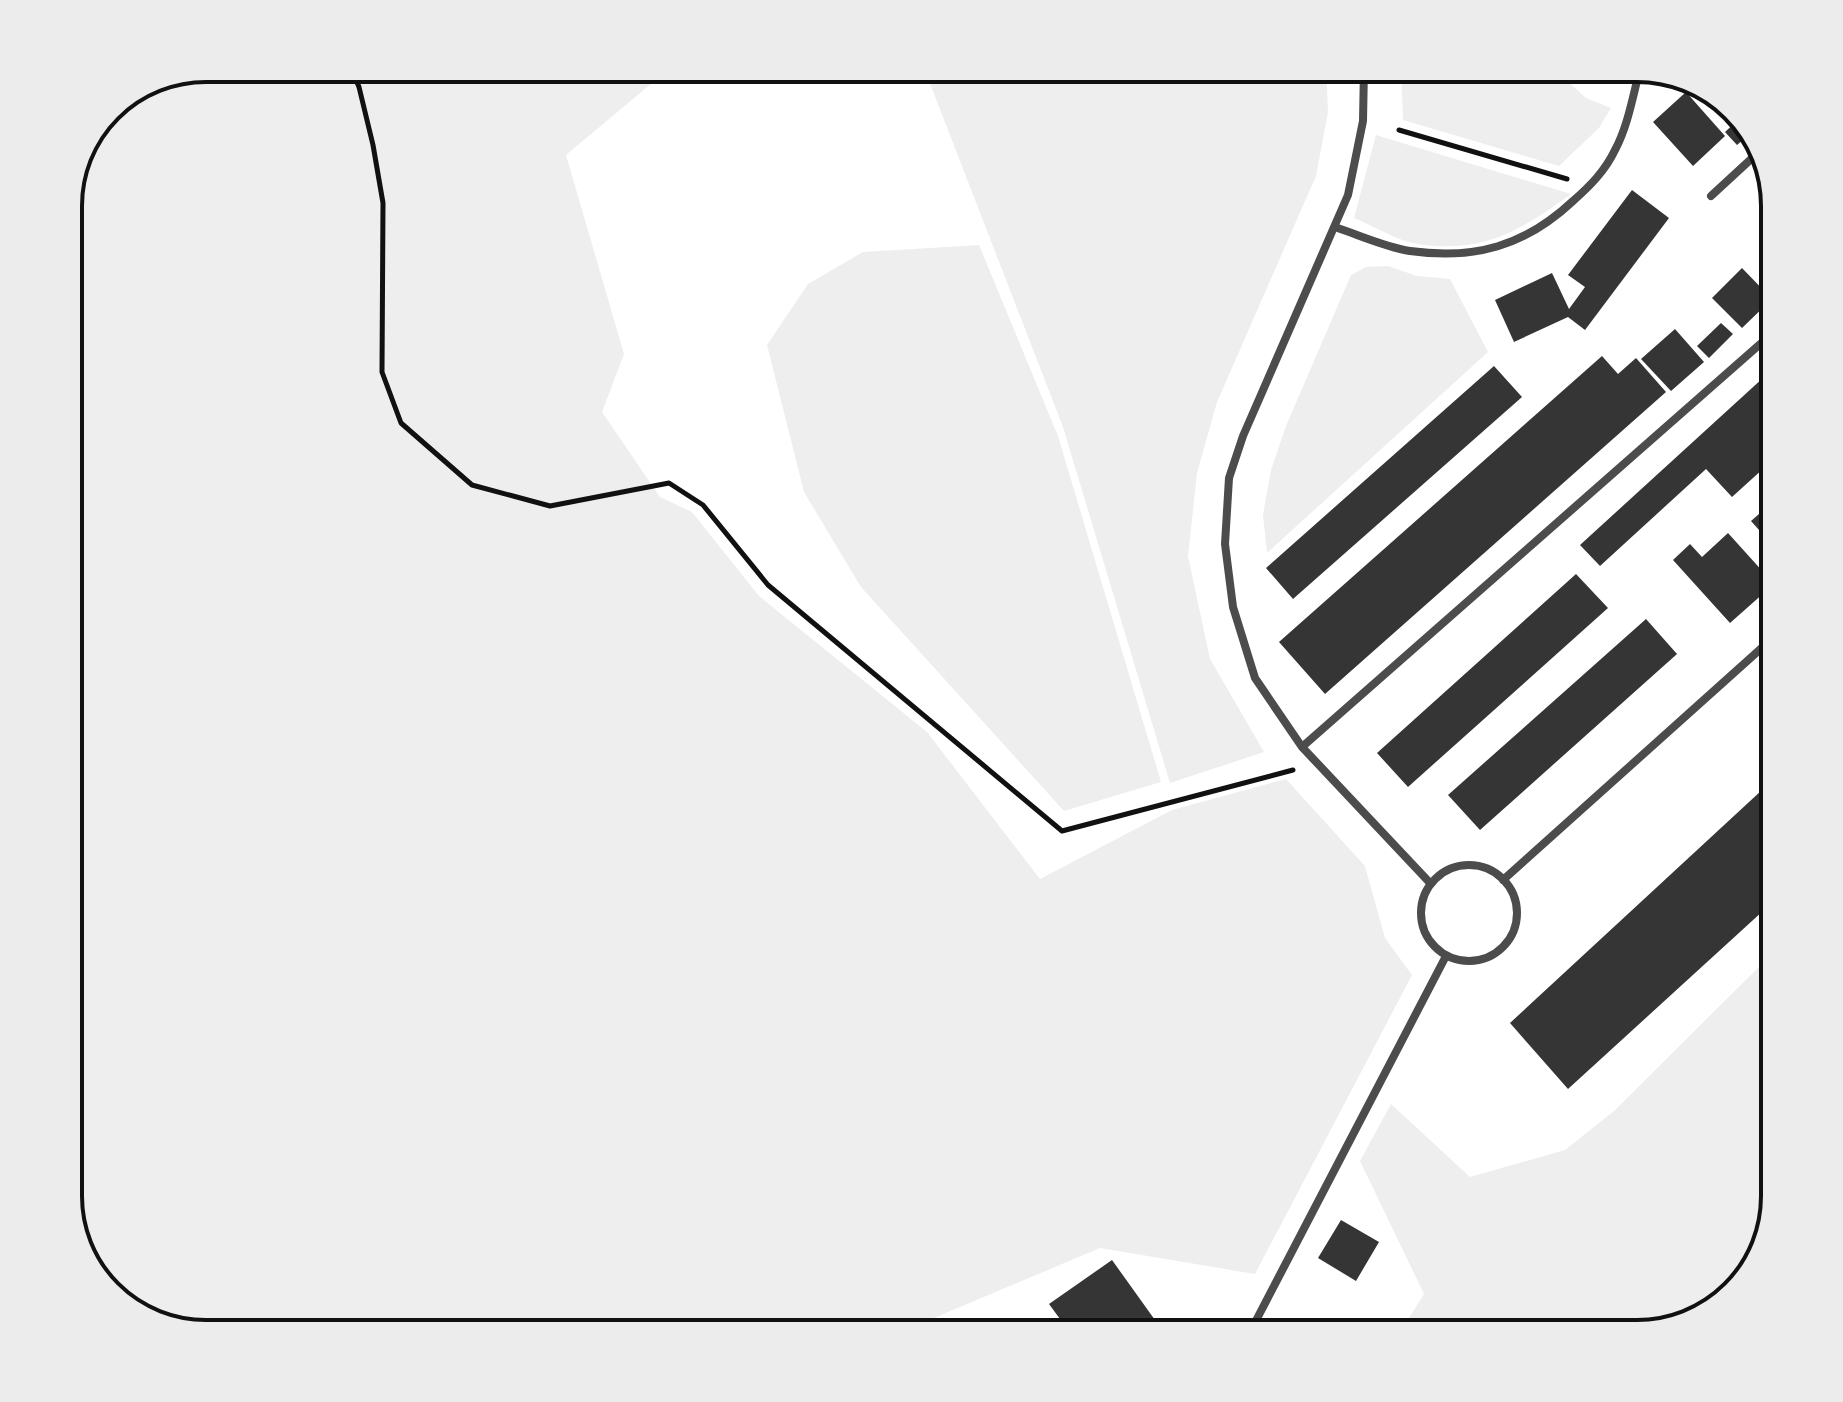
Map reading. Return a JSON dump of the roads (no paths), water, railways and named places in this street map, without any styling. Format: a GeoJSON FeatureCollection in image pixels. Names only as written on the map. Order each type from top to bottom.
{"type":"FeatureCollection","features":[{"type":"Feature","properties":{"kind":"street"},"geometry":{"type":"LineString","coordinates":[[1364,82],[1365,109],[1358,157],[1348,195],[1249,422],[1229,478],[1225,544],[1233,607],[1255,678],[1302,747],[1431,884]]}},
{"type":"Feature","properties":{"kind":"street"},"geometry":{"type":"LineString","coordinates":[[1335,227],[1409,250],[1450,253],[1491,250],[1527,234],[1557,216],[1601,174],[1618,146],[1636,82]]}},
{"type":"Feature","properties":{"kind":"street"},"geometry":{"type":"LineString","coordinates":[[1711,196],[1751,159]]}},
{"type":"Feature","properties":{"kind":"street"},"geometry":{"type":"LineString","coordinates":[[1302,747],[1761,343]]}},
{"type":"Feature","properties":{"kind":"street"},"geometry":{"type":"LineString","coordinates":[[1503,880],[1761,649]]}},
{"type":"Feature","properties":{"kind":"street"},"geometry":{"type":"LineString","coordinates":[[1466,866],[1490,871],[1503,880],[1512,893],[1516,922],[1502,948],[1489,957],[1460,961],[1446,956],[1433,945],[1422,923],[1423,899],[1431,884],[1443,873],[1466,866]]}},
{"type":"Feature","properties":{"kind":"street"},"geometry":{"type":"LineString","coordinates":[[1256,1320],[1446,956]]}}]}
